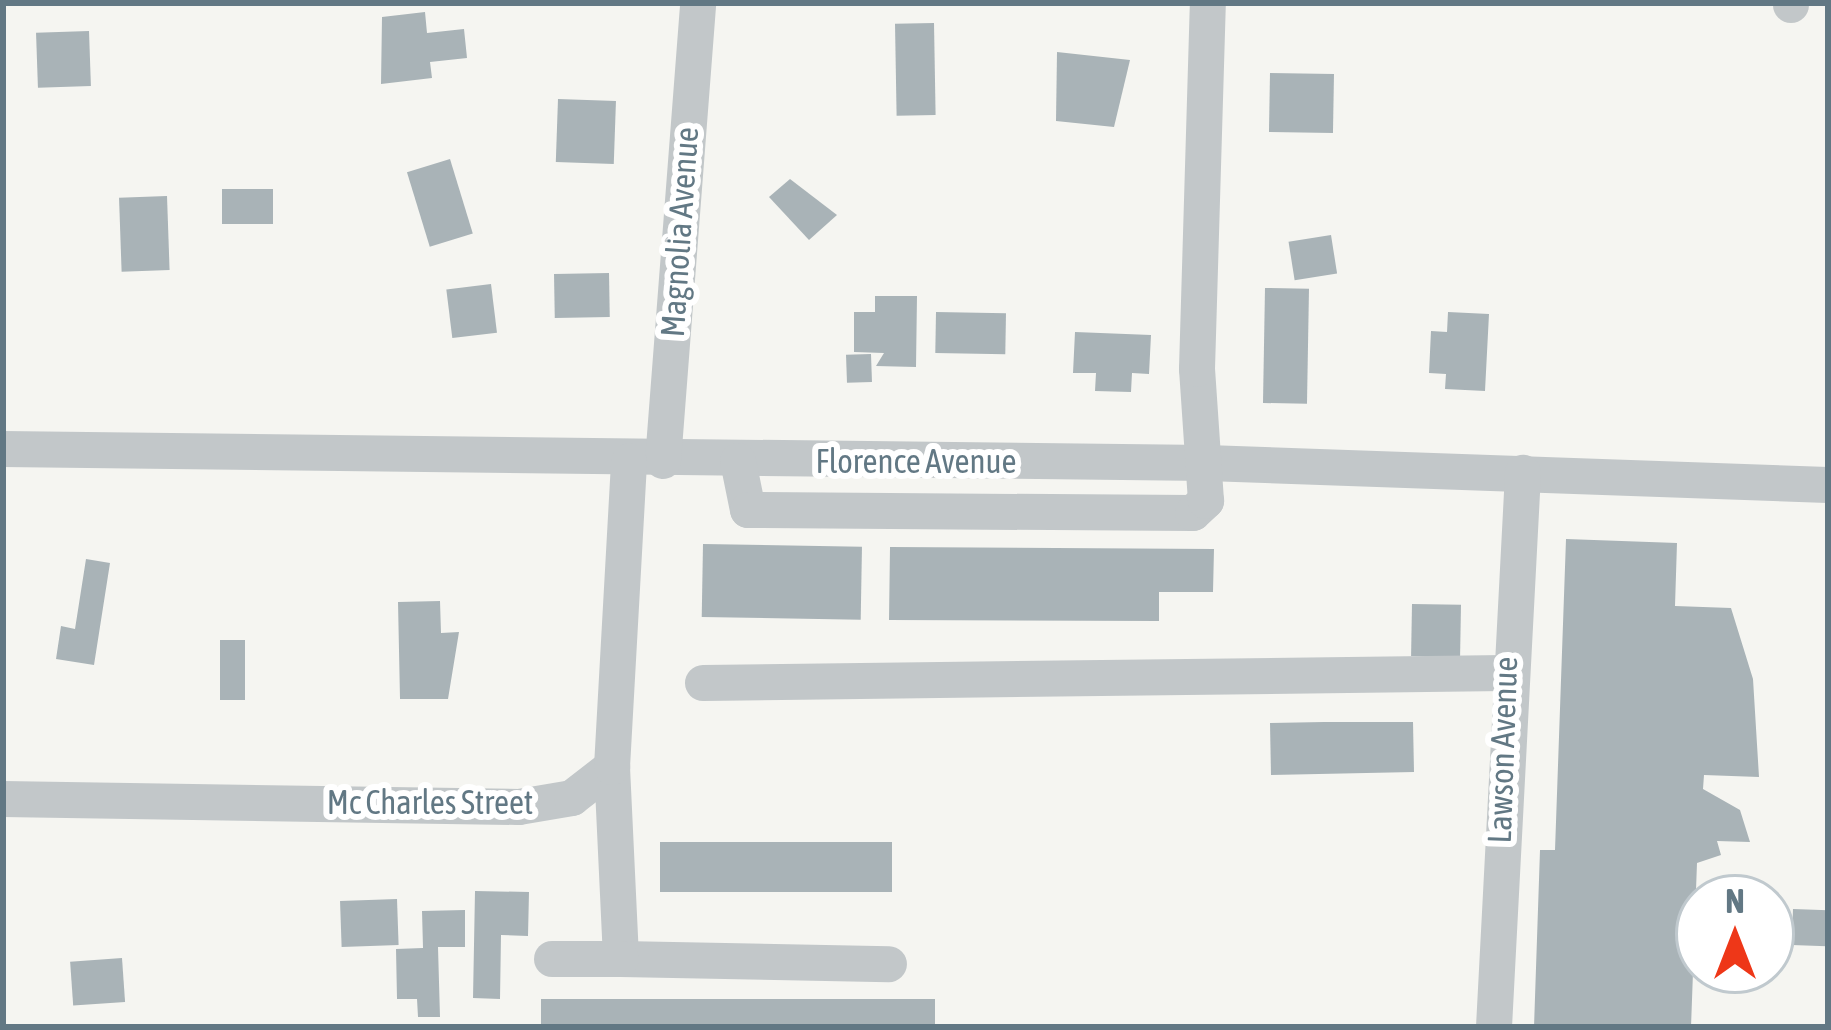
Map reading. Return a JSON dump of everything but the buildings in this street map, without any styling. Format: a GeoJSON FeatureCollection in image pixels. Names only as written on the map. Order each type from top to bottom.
{"type":"FeatureCollection","features":[{"type":"Feature","properties":{"kind":"street","name":"Magnolia Avenue"},"geometry":{"type":"LineString","coordinates":[[646,461],[698,3]]}},
{"type":"Feature","properties":{"kind":"street"},"geometry":{"type":"LineString","coordinates":[[738,461],[748,509],[1193,513],[1207,501],[1197,369],[1208,3]]}},
{"type":"Feature","properties":{"kind":"street","name":"Florence Avenue"},"geometry":{"type":"LineString","coordinates":[[3,449],[646,461],[1207,463],[1828,485]]}},
{"type":"Feature","properties":{"kind":"street"},"geometry":{"type":"LineString","coordinates":[[621,959],[612,767],[646,461]]}},
{"type":"Feature","properties":{"kind":"street"},"geometry":{"type":"LineString","coordinates":[[922,462],[922,511]]}},
{"type":"Feature","properties":{"kind":"street"},"geometry":{"type":"LineString","coordinates":[[1112,462],[1112,511]]}},
{"type":"Feature","properties":{"kind":"street","name":"Lawson Avenue"},"geometry":{"type":"LineString","coordinates":[[1494,1027],[1505,673],[1523,473]]}},
{"type":"Feature","properties":{"kind":"street"},"geometry":{"type":"LineString","coordinates":[[704,683],[1505,673]]}},
{"type":"Feature","properties":{"kind":"street","name":"Mc Charles Street"},"geometry":{"type":"LineString","coordinates":[[3,799],[518,807],[572,798],[612,767]]}},
{"type":"Feature","properties":{"kind":"street"},"geometry":{"type":"LineString","coordinates":[[552,959],[889,964]]}}]}
